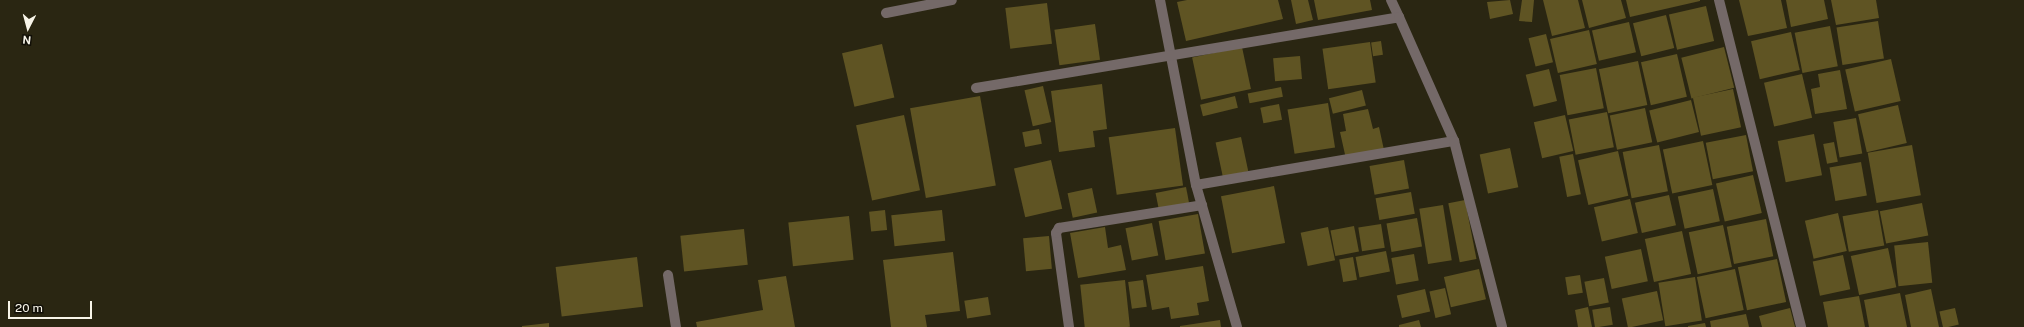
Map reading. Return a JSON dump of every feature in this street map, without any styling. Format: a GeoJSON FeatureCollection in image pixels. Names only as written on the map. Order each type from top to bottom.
{"type":"FeatureCollection","features":[{"type":"Feature","properties":{"kind":"street"},"geometry":{"type":"LineString","coordinates":[[886,13],[952,0]]}},
{"type":"Feature","properties":{"kind":"street"},"geometry":{"type":"LineString","coordinates":[[1160,0],[1169,55],[1196,185],[1237,327]]}},
{"type":"Feature","properties":{"kind":"street"},"geometry":{"type":"LineString","coordinates":[[1391,0],[1454,141],[1502,327]]}},
{"type":"Feature","properties":{"kind":"street"},"geometry":{"type":"LineString","coordinates":[[1719,0],[1801,327]]}},
{"type":"Feature","properties":{"kind":"street"},"geometry":{"type":"LineString","coordinates":[[976,88],[1399,17]]}},
{"type":"Feature","properties":{"kind":"street"},"geometry":{"type":"LineString","coordinates":[[1196,185],[1454,141]]}},
{"type":"Feature","properties":{"kind":"street"},"geometry":{"type":"LineString","coordinates":[[1069,327],[1056,233],[1059,228],[1202,205]]}},
{"type":"Feature","properties":{"kind":"street"},"geometry":{"type":"LineString","coordinates":[[668,275],[676,327]]}},
{"type":"Feature","properties":{"kind":"building"},"geometry":{"type":"Polygon","coordinates":[[[1187,0],[1278,0],[1283,19],[1186,41],[1177,2],[1187,0]]]}},
{"type":"Feature","properties":{"kind":"building"},"geometry":{"type":"Polygon","coordinates":[[[1291,0],[1308,0],[1313,20],[1296,24],[1291,0]]]}},
{"type":"Feature","properties":{"kind":"building"},"geometry":{"type":"Polygon","coordinates":[[[1314,0],[1370,0],[1372,10],[1318,20],[1314,0]]]}},
{"type":"Feature","properties":{"kind":"building"},"geometry":{"type":"Polygon","coordinates":[[[1510,0],[1513,14],[1490,19],[1487,2],[1510,0]]]}},
{"type":"Feature","properties":{"kind":"building"},"geometry":{"type":"Polygon","coordinates":[[[1522,0],[1534,0],[1532,22],[1519,21],[1522,0]]]}},
{"type":"Feature","properties":{"kind":"building"},"geometry":{"type":"Polygon","coordinates":[[[1543,0],[1578,0],[1585,28],[1552,36],[1543,0]]]}},
{"type":"Feature","properties":{"kind":"building"},"geometry":{"type":"Polygon","coordinates":[[[1582,0],[1621,0],[1626,18],[1589,28],[1582,0]]]}},
{"type":"Feature","properties":{"kind":"building"},"geometry":{"type":"Polygon","coordinates":[[[1626,0],[1700,0],[1700,1],[1630,17],[1626,0]]]}},
{"type":"Feature","properties":{"kind":"building"},"geometry":{"type":"Polygon","coordinates":[[[1739,0],[1781,0],[1787,28],[1748,36],[1739,0]]]}},
{"type":"Feature","properties":{"kind":"building"},"geometry":{"type":"Polygon","coordinates":[[[1786,0],[1824,0],[1828,19],[1791,27],[1786,0]]]}},
{"type":"Feature","properties":{"kind":"building"},"geometry":{"type":"Polygon","coordinates":[[[1831,0],[1876,0],[1879,18],[1836,25],[1831,0]]]}},
{"type":"Feature","properties":{"kind":"building"},"geometry":{"type":"Polygon","coordinates":[[[1047,3],[1052,44],[1010,49],[1005,8],[1047,3]]]}},
{"type":"Feature","properties":{"kind":"building"},"geometry":{"type":"Polygon","coordinates":[[[1706,6],[1714,41],[1677,50],[1669,15],[1706,6]]]}},
{"type":"Feature","properties":{"kind":"building"},"geometry":{"type":"Polygon","coordinates":[[[1666,15],[1674,48],[1641,56],[1633,23],[1666,15]]]}},
{"type":"Feature","properties":{"kind":"building"},"geometry":{"type":"Polygon","coordinates":[[[1878,21],[1884,59],[1842,65],[1837,28],[1878,21]]]}},
{"type":"Feature","properties":{"kind":"building"},"geometry":{"type":"Polygon","coordinates":[[[1629,22],[1636,52],[1599,61],[1592,31],[1629,22]]]}},
{"type":"Feature","properties":{"kind":"building"},"geometry":{"type":"Polygon","coordinates":[[[1095,24],[1100,60],[1059,65],[1054,30],[1095,24]]]}},
{"type":"Feature","properties":{"kind":"building"},"geometry":{"type":"Polygon","coordinates":[[[1830,26],[1838,66],[1802,73],[1795,33],[1830,26]]]}},
{"type":"Feature","properties":{"kind":"building"},"geometry":{"type":"Polygon","coordinates":[[[1589,30],[1597,64],[1558,73],[1550,39],[1589,30]]]}},
{"type":"Feature","properties":{"kind":"building"},"geometry":{"type":"Polygon","coordinates":[[[1791,32],[1800,70],[1760,79],[1751,41],[1791,32]]]}},
{"type":"Feature","properties":{"kind":"building"},"geometry":{"type":"Polygon","coordinates":[[[1546,34],[1553,62],[1536,66],[1529,38],[1546,34]]]}},
{"type":"Feature","properties":{"kind":"building"},"geometry":{"type":"Polygon","coordinates":[[[1381,41],[1383,55],[1373,56],[1371,42],[1381,41]]]}},
{"type":"Feature","properties":{"kind":"building"},"geometry":{"type":"Polygon","coordinates":[[[1370,42],[1376,83],[1328,89],[1322,49],[1370,42]]]}},
{"type":"Feature","properties":{"kind":"building"},"geometry":{"type":"Polygon","coordinates":[[[882,44],[894,98],[854,107],[842,53],[882,44]]]}},
{"type":"Feature","properties":{"kind":"building"},"geometry":{"type":"Polygon","coordinates":[[[1242,47],[1251,89],[1201,100],[1192,58],[1242,47]]]}},
{"type":"Feature","properties":{"kind":"building"},"geometry":{"type":"Polygon","coordinates":[[[1724,47],[1734,88],[1691,98],[1681,58],[1724,47]]]}},
{"type":"Feature","properties":{"kind":"building"},"geometry":{"type":"Polygon","coordinates":[[[1677,54],[1687,97],[1651,105],[1641,62],[1677,54]]]}},
{"type":"Feature","properties":{"kind":"building"},"geometry":{"type":"Polygon","coordinates":[[[1300,56],[1302,79],[1275,81],[1273,58],[1300,56]]]}},
{"type":"Feature","properties":{"kind":"building"},"geometry":{"type":"Polygon","coordinates":[[[1891,59],[1901,101],[1855,111],[1845,70],[1891,59]]]}},
{"type":"Feature","properties":{"kind":"building"},"geometry":{"type":"Polygon","coordinates":[[[1638,61],[1647,105],[1608,113],[1599,69],[1638,61]]]}},
{"type":"Feature","properties":{"kind":"building"},"geometry":{"type":"Polygon","coordinates":[[[1596,68],[1604,108],[1568,115],[1560,75],[1596,68]]]}},
{"type":"Feature","properties":{"kind":"building"},"geometry":{"type":"Polygon","coordinates":[[[1549,69],[1557,101],[1534,107],[1526,75],[1549,69]]]}},
{"type":"Feature","properties":{"kind":"building"},"geometry":{"type":"Polygon","coordinates":[[[1840,70],[1847,109],[1815,114],[1811,89],[1820,87],[1818,74],[1840,70]]]}},
{"type":"Feature","properties":{"kind":"building"},"geometry":{"type":"Polygon","coordinates":[[[1802,74],[1812,118],[1774,127],[1764,83],[1802,74]]]}},
{"type":"Feature","properties":{"kind":"building"},"geometry":{"type":"Polygon","coordinates":[[[1102,84],[1107,129],[1093,131],[1095,147],[1059,152],[1051,91],[1102,84]]]}},
{"type":"Feature","properties":{"kind":"building"},"geometry":{"type":"Polygon","coordinates":[[[1043,86],[1051,122],[1033,126],[1024,90],[1043,86]]]}},
{"type":"Feature","properties":{"kind":"building"},"geometry":{"type":"Polygon","coordinates":[[[1281,87],[1283,97],[1250,103],[1248,93],[1281,87]]]}},
{"type":"Feature","properties":{"kind":"building"},"geometry":{"type":"Polygon","coordinates":[[[1733,89],[1741,127],[1701,136],[1693,98],[1733,89]]]}},
{"type":"Feature","properties":{"kind":"building"},"geometry":{"type":"Polygon","coordinates":[[[1362,90],[1366,106],[1333,114],[1329,98],[1362,90]]]}},
{"type":"Feature","properties":{"kind":"building"},"geometry":{"type":"Polygon","coordinates":[[[980,96],[996,186],[926,198],[910,108],[980,96]]]}},
{"type":"Feature","properties":{"kind":"building"},"geometry":{"type":"Polygon","coordinates":[[[1235,96],[1238,108],[1203,116],[1200,105],[1235,96]]]}},
{"type":"Feature","properties":{"kind":"building"},"geometry":{"type":"Polygon","coordinates":[[[1691,100],[1699,132],[1657,142],[1649,110],[1691,100]]]}},
{"type":"Feature","properties":{"kind":"building"},"geometry":{"type":"Polygon","coordinates":[[[1328,103],[1335,147],[1295,154],[1288,109],[1328,103]]]}},
{"type":"Feature","properties":{"kind":"building"},"geometry":{"type":"Polygon","coordinates":[[[1279,104],[1282,120],[1263,123],[1260,108],[1279,104]]]}},
{"type":"Feature","properties":{"kind":"building"},"geometry":{"type":"Polygon","coordinates":[[[1898,105],[1907,143],[1867,152],[1858,114],[1898,105]]]}},
{"type":"Feature","properties":{"kind":"building"},"geometry":{"type":"Polygon","coordinates":[[[1645,108],[1652,142],[1617,150],[1610,115],[1645,108]]]}},
{"type":"Feature","properties":{"kind":"building"},"geometry":{"type":"Polygon","coordinates":[[[1368,109],[1373,129],[1379,127],[1384,150],[1346,159],[1340,132],[1346,131],[1343,114],[1368,109]]]}},
{"type":"Feature","properties":{"kind":"building"},"geometry":{"type":"Polygon","coordinates":[[[1607,112],[1614,147],[1576,155],[1569,119],[1607,112]]]}},
{"type":"Feature","properties":{"kind":"building"},"geometry":{"type":"Polygon","coordinates":[[[904,115],[920,190],[872,201],[856,125],[904,115]]]}},
{"type":"Feature","properties":{"kind":"building"},"geometry":{"type":"Polygon","coordinates":[[[1565,115],[1573,151],[1542,158],[1534,122],[1565,115]]]}},
{"type":"Feature","properties":{"kind":"building"},"geometry":{"type":"Polygon","coordinates":[[[1856,118],[1862,153],[1840,157],[1833,122],[1856,118]]]}},
{"type":"Feature","properties":{"kind":"building"},"geometry":{"type":"Polygon","coordinates":[[[1175,128],[1183,185],[1117,195],[1109,137],[1175,128]]]}},
{"type":"Feature","properties":{"kind":"building"},"geometry":{"type":"Polygon","coordinates":[[[1039,129],[1042,144],[1025,147],[1022,132],[1039,129]]]}},
{"type":"Feature","properties":{"kind":"building"},"geometry":{"type":"Polygon","coordinates":[[[1814,134],[1822,175],[1786,182],[1778,141],[1814,134]]]}},
{"type":"Feature","properties":{"kind":"building"},"geometry":{"type":"Polygon","coordinates":[[[1746,135],[1753,171],[1713,179],[1706,143],[1746,135]]]}},
{"type":"Feature","properties":{"kind":"building"},"geometry":{"type":"Polygon","coordinates":[[[1241,137],[1248,171],[1223,177],[1216,142],[1241,137]]]}},
{"type":"Feature","properties":{"kind":"building"},"geometry":{"type":"Polygon","coordinates":[[[1703,141],[1712,185],[1672,194],[1663,150],[1703,141]]]}},
{"type":"Feature","properties":{"kind":"building"},"geometry":{"type":"Polygon","coordinates":[[[1834,142],[1838,162],[1827,164],[1823,144],[1834,142]]]}},
{"type":"Feature","properties":{"kind":"building"},"geometry":{"type":"Polygon","coordinates":[[[1659,145],[1668,191],[1632,198],[1623,152],[1659,145]]]}},
{"type":"Feature","properties":{"kind":"building"},"geometry":{"type":"Polygon","coordinates":[[[1912,145],[1921,195],[1877,203],[1868,153],[1912,145]]]}},
{"type":"Feature","properties":{"kind":"building"},"geometry":{"type":"Polygon","coordinates":[[[1510,148],[1518,187],[1488,194],[1480,154],[1510,148]]]}},
{"type":"Feature","properties":{"kind":"building"},"geometry":{"type":"Polygon","coordinates":[[[1618,151],[1628,196],[1588,205],[1578,160],[1618,151]]]}},
{"type":"Feature","properties":{"kind":"building"},"geometry":{"type":"Polygon","coordinates":[[[1573,154],[1581,194],[1567,197],[1559,157],[1573,154]]]}},
{"type":"Feature","properties":{"kind":"building"},"geometry":{"type":"Polygon","coordinates":[[[1051,160],[1062,209],[1025,217],[1014,169],[1051,160]]]}},
{"type":"Feature","properties":{"kind":"building"},"geometry":{"type":"Polygon","coordinates":[[[1404,160],[1409,189],[1375,195],[1370,166],[1404,160]]]}},
{"type":"Feature","properties":{"kind":"building"},"geometry":{"type":"Polygon","coordinates":[[[1861,162],[1867,195],[1835,201],[1829,168],[1861,162]]]}},
{"type":"Feature","properties":{"kind":"building"},"geometry":{"type":"Polygon","coordinates":[[[1753,175],[1762,213],[1725,222],[1716,184],[1753,175]]]}},
{"type":"Feature","properties":{"kind":"building"},"geometry":{"type":"Polygon","coordinates":[[[1274,186],[1285,243],[1232,253],[1221,196],[1274,186]]]}},
{"type":"Feature","properties":{"kind":"building"},"geometry":{"type":"Polygon","coordinates":[[[1186,187],[1189,203],[1159,209],[1156,193],[1186,187]]]}},
{"type":"Feature","properties":{"kind":"building"},"geometry":{"type":"Polygon","coordinates":[[[1092,188],[1097,212],[1073,218],[1068,193],[1092,188]]]}},
{"type":"Feature","properties":{"kind":"building"},"geometry":{"type":"Polygon","coordinates":[[[1713,189],[1720,221],[1685,229],[1678,196],[1713,189]]]}},
{"type":"Feature","properties":{"kind":"building"},"geometry":{"type":"Polygon","coordinates":[[[1411,192],[1415,214],[1379,220],[1376,198],[1411,192]]]}},
{"type":"Feature","properties":{"kind":"building"},"geometry":{"type":"Polygon","coordinates":[[[1669,195],[1676,225],[1642,233],[1635,203],[1669,195]]]}},
{"type":"Feature","properties":{"kind":"building"},"geometry":{"type":"Polygon","coordinates":[[[1630,199],[1638,233],[1602,241],[1594,207],[1630,199]]]}},
{"type":"Feature","properties":{"kind":"building"},"geometry":{"type":"Polygon","coordinates":[[[1465,200],[1476,259],[1460,262],[1448,203],[1465,200]]]}},
{"type":"Feature","properties":{"kind":"building"},"geometry":{"type":"Polygon","coordinates":[[[1922,203],[1928,235],[1886,244],[1880,211],[1922,203]]]}},
{"type":"Feature","properties":{"kind":"building"},"geometry":{"type":"Polygon","coordinates":[[[1443,205],[1452,260],[1428,264],[1419,209],[1443,205]]]}},
{"type":"Feature","properties":{"kind":"building"},"geometry":{"type":"Polygon","coordinates":[[[885,210],[887,230],[871,232],[869,212],[885,210]]]}},
{"type":"Feature","properties":{"kind":"building"},"geometry":{"type":"Polygon","coordinates":[[[942,210],[945,241],[895,246],[891,215],[942,210]]]}},
{"type":"Feature","properties":{"kind":"building"},"geometry":{"type":"Polygon","coordinates":[[[1878,210],[1884,245],[1849,252],[1843,216],[1878,210]]]}},
{"type":"Feature","properties":{"kind":"building"},"geometry":{"type":"Polygon","coordinates":[[[1838,213],[1847,251],[1814,259],[1805,221],[1838,213]]]}},
{"type":"Feature","properties":{"kind":"building"},"geometry":{"type":"Polygon","coordinates":[[[1198,214],[1205,253],[1166,260],[1159,221],[1198,214]]]}},
{"type":"Feature","properties":{"kind":"building"},"geometry":{"type":"Polygon","coordinates":[[[849,216],[854,260],[793,266],[788,222],[849,216]]]}},
{"type":"Feature","properties":{"kind":"building"},"geometry":{"type":"Polygon","coordinates":[[[1417,218],[1422,247],[1392,252],[1386,223],[1417,218]]]}},
{"type":"Feature","properties":{"kind":"building"},"geometry":{"type":"Polygon","coordinates":[[[1766,219],[1773,256],[1734,264],[1727,227],[1766,219]]]}},
{"type":"Feature","properties":{"kind":"building"},"geometry":{"type":"Polygon","coordinates":[[[1152,223],[1158,255],[1132,261],[1125,228],[1152,223]]]}},
{"type":"Feature","properties":{"kind":"building"},"geometry":{"type":"Polygon","coordinates":[[[1381,224],[1385,248],[1362,251],[1358,228],[1381,224]]]}},
{"type":"Feature","properties":{"kind":"building"},"geometry":{"type":"Polygon","coordinates":[[[1723,225],[1732,267],[1698,274],[1689,232],[1723,225]]]}},
{"type":"Feature","properties":{"kind":"building"},"geometry":{"type":"Polygon","coordinates":[[[1354,226],[1359,252],[1335,256],[1330,231],[1354,226]]]}},
{"type":"Feature","properties":{"kind":"building"},"geometry":{"type":"Polygon","coordinates":[[[1105,227],[1108,248],[1121,245],[1126,270],[1078,278],[1070,233],[1105,227]]]}},
{"type":"Feature","properties":{"kind":"building"},"geometry":{"type":"Polygon","coordinates":[[[1328,227],[1335,260],[1308,266],[1301,233],[1328,227]]]}},
{"type":"Feature","properties":{"kind":"building"},"geometry":{"type":"Polygon","coordinates":[[[744,229],[748,265],[684,271],[680,236],[744,229]]]}},
{"type":"Feature","properties":{"kind":"building"},"geometry":{"type":"Polygon","coordinates":[[[1682,231],[1691,274],[1654,282],[1645,239],[1682,231]]]}},
{"type":"Feature","properties":{"kind":"building"},"geometry":{"type":"Polygon","coordinates":[[[1049,236],[1052,269],[1026,271],[1023,238],[1049,236]]]}},
{"type":"Feature","properties":{"kind":"building"},"geometry":{"type":"Polygon","coordinates":[[[1928,242],[1932,283],[1898,286],[1894,246],[1928,242]]]}},
{"type":"Feature","properties":{"kind":"building"},"geometry":{"type":"Polygon","coordinates":[[[1888,248],[1896,287],[1859,295],[1851,256],[1888,248]]]}},
{"type":"Feature","properties":{"kind":"building"},"geometry":{"type":"Polygon","coordinates":[[[1641,249],[1648,281],[1612,289],[1605,257],[1641,249]]]}},
{"type":"Feature","properties":{"kind":"building"},"geometry":{"type":"Polygon","coordinates":[[[1386,251],[1390,272],[1360,278],[1356,257],[1386,251]]]}},
{"type":"Feature","properties":{"kind":"building"},"geometry":{"type":"Polygon","coordinates":[[[953,252],[960,311],[925,315],[927,327],[891,327],[883,260],[953,252]]]}},
{"type":"Feature","properties":{"kind":"building"},"geometry":{"type":"Polygon","coordinates":[[[1414,254],[1419,281],[1396,285],[1391,258],[1414,254]]]}},
{"type":"Feature","properties":{"kind":"building"},"geometry":{"type":"Polygon","coordinates":[[[1843,255],[1850,289],[1820,296],[1813,261],[1843,255]]]}},
{"type":"Feature","properties":{"kind":"building"},"geometry":{"type":"Polygon","coordinates":[[[637,257],[643,307],[562,317],[556,267],[637,257]]]}},
{"type":"Feature","properties":{"kind":"building"},"geometry":{"type":"Polygon","coordinates":[[[1353,257],[1357,280],[1343,282],[1339,259],[1353,257]]]}},
{"type":"Feature","properties":{"kind":"building"},"geometry":{"type":"Polygon","coordinates":[[[1777,259],[1786,302],[1747,310],[1738,267],[1777,259]]]}},
{"type":"Feature","properties":{"kind":"building"},"geometry":{"type":"Polygon","coordinates":[[[1203,266],[1209,301],[1197,303],[1199,315],[1171,319],[1169,307],[1152,310],[1146,275],[1203,266]]]}},
{"type":"Feature","properties":{"kind":"building"},"geometry":{"type":"Polygon","coordinates":[[[1479,269],[1486,299],[1451,307],[1444,277],[1479,269]]]}},
{"type":"Feature","properties":{"kind":"building"},"geometry":{"type":"Polygon","coordinates":[[[1735,269],[1744,310],[1706,318],[1697,277],[1735,269]]]}},
{"type":"Feature","properties":{"kind":"building"},"geometry":{"type":"Polygon","coordinates":[[[1580,275],[1583,293],[1568,295],[1565,277],[1580,275]]]}},
{"type":"Feature","properties":{"kind":"building"},"geometry":{"type":"Polygon","coordinates":[[[786,276],[795,327],[697,327],[696,322],[763,310],[758,280],[786,276]]]}},
{"type":"Feature","properties":{"kind":"building"},"geometry":{"type":"Polygon","coordinates":[[[1695,277],[1702,320],[1665,326],[1658,283],[1695,277]]]}},
{"type":"Feature","properties":{"kind":"building"},"geometry":{"type":"Polygon","coordinates":[[[1604,278],[1609,303],[1589,306],[1584,282],[1604,278]]]}},
{"type":"Feature","properties":{"kind":"building"},"geometry":{"type":"Polygon","coordinates":[[[1125,280],[1130,327],[1085,327],[1080,285],[1125,280]]]}},
{"type":"Feature","properties":{"kind":"building"},"geometry":{"type":"Polygon","coordinates":[[[1143,280],[1147,307],[1132,309],[1128,282],[1143,280]]]}},
{"type":"Feature","properties":{"kind":"building"},"geometry":{"type":"Polygon","coordinates":[[[1445,288],[1451,314],[1435,318],[1429,292],[1445,288]]]}},
{"type":"Feature","properties":{"kind":"building"},"geometry":{"type":"Polygon","coordinates":[[[1425,289],[1430,311],[1402,318],[1397,296],[1425,289]]]}},
{"type":"Feature","properties":{"kind":"building"},"geometry":{"type":"Polygon","coordinates":[[[1931,289],[1939,327],[1911,327],[1905,295],[1931,289]]]}},
{"type":"Feature","properties":{"kind":"building"},"geometry":{"type":"Polygon","coordinates":[[[1657,291],[1663,320],[1628,327],[1622,298],[1657,291]]]}},
{"type":"Feature","properties":{"kind":"building"},"geometry":{"type":"Polygon","coordinates":[[[1900,293],[1907,327],[1869,327],[1864,300],[1900,293]]]}},
{"type":"Feature","properties":{"kind":"building"},"geometry":{"type":"Polygon","coordinates":[[[1859,296],[1865,327],[1828,327],[1823,302],[1859,296]]]}},
{"type":"Feature","properties":{"kind":"building"},"geometry":{"type":"Polygon","coordinates":[[[988,297],[991,315],[967,319],[964,301],[988,297]]]}},
{"type":"Feature","properties":{"kind":"building"},"geometry":{"type":"Polygon","coordinates":[[[1588,307],[1592,327],[1578,327],[1575,310],[1588,307]]]}},
{"type":"Feature","properties":{"kind":"building"},"geometry":{"type":"Polygon","coordinates":[[[1610,307],[1613,325],[1595,327],[1592,310],[1610,307]]]}},
{"type":"Feature","properties":{"kind":"building"},"geometry":{"type":"Polygon","coordinates":[[[1790,308],[1795,327],[1762,327],[1759,316],[1790,308]]]}},
{"type":"Feature","properties":{"kind":"building"},"geometry":{"type":"Polygon","coordinates":[[[1955,308],[1959,325],[1943,327],[1939,312],[1955,308]]]}},
{"type":"Feature","properties":{"kind":"building"},"geometry":{"type":"Polygon","coordinates":[[[1746,314],[1749,327],[1711,327],[1710,321],[1746,314]]]}},
{"type":"Feature","properties":{"kind":"building"},"geometry":{"type":"Polygon","coordinates":[[[1220,320],[1221,327],[1180,327],[1180,326],[1220,320]]]}},
{"type":"Feature","properties":{"kind":"building"},"geometry":{"type":"Polygon","coordinates":[[[1419,320],[1421,327],[1399,327],[1399,325],[1419,320]]]}},
{"type":"Feature","properties":{"kind":"building"},"geometry":{"type":"Polygon","coordinates":[[[549,323],[549,327],[522,327],[522,326],[549,323]]]}},
{"type":"Feature","properties":{"kind":"building"},"geometry":{"type":"Polygon","coordinates":[[[1705,323],[1706,327],[1688,327],[1688,326],[1705,323]]]}}]}
